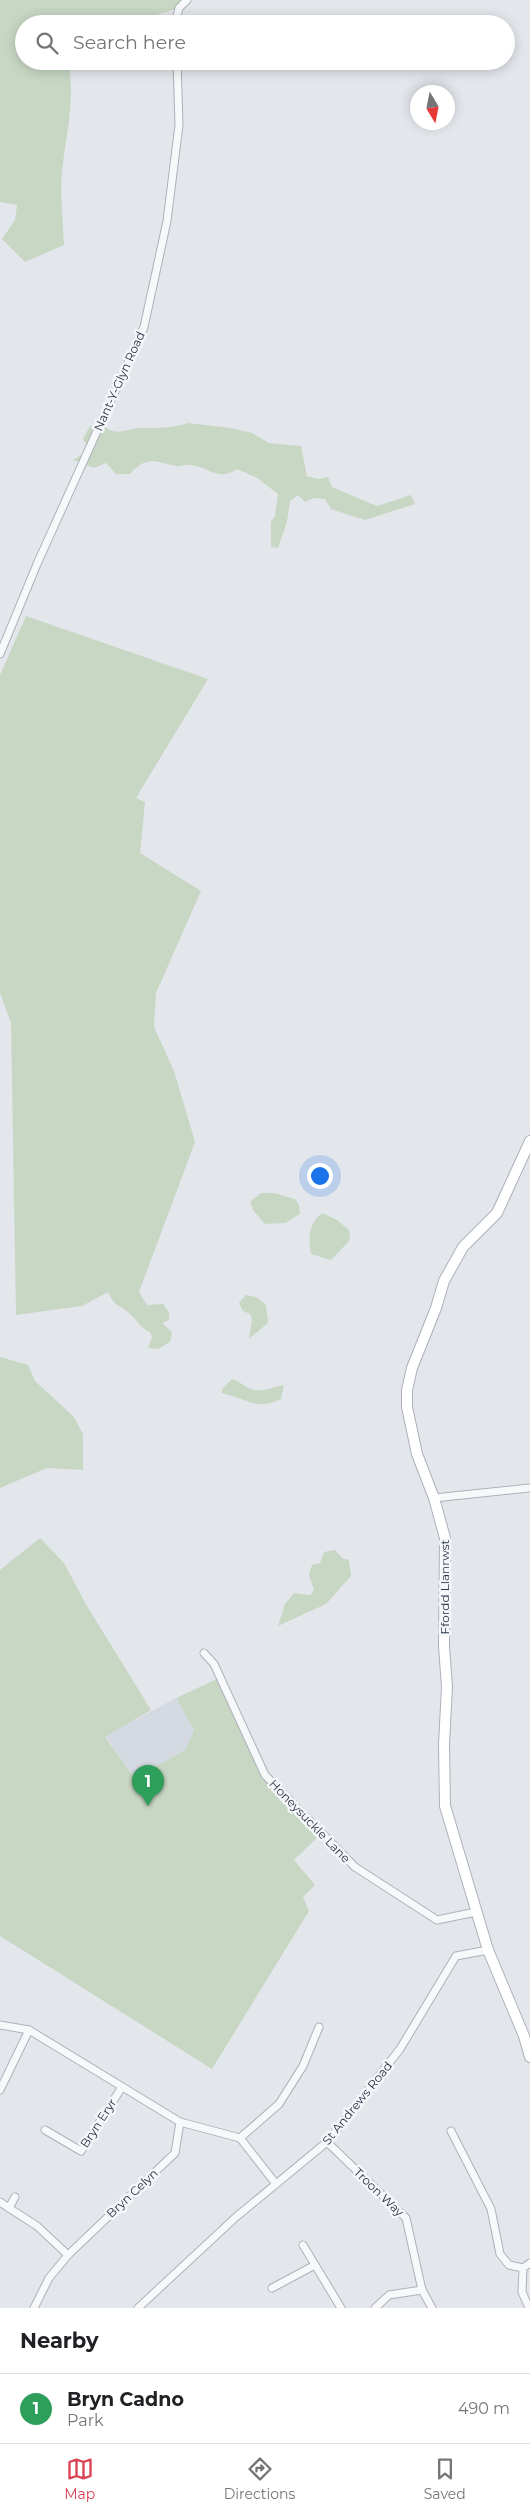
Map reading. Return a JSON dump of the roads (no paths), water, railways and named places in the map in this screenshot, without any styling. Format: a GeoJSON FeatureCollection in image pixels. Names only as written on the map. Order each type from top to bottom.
{"type":"FeatureCollection","features":[{"type":"Feature","properties":{"kind":"main road","name":"Ffordd Llanrwst"},"geometry":{"type":"LineString","coordinates":[[530,1141],[497,1213],[463,1247],[451,1265],[412,1368],[407,1390],[407,1407],[417,1454],[434,1498],[445,1538],[444,1647],[447,1687],[444,1744],[445,1806],[488,1950],[527,2035],[530,2058]]}},
{"type":"Feature","properties":{"kind":"street"},"geometry":{"type":"LineString","coordinates":[[177,15],[179,8],[187,0]]}},
{"type":"Feature","properties":{"kind":"street","name":"Nant-Y-Glyn Road"},"geometry":{"type":"LineString","coordinates":[[0,654],[37,564],[144,327],[167,222],[179,125],[177,70]]}},
{"type":"Feature","properties":{"kind":"street"},"geometry":{"type":"LineString","coordinates":[[434,1498],[529,1488]]}},
{"type":"Feature","properties":{"kind":"street","name":"Honeysuckle Lane"},"geometry":{"type":"LineString","coordinates":[[204,1653],[214,1664],[265,1775],[355,1867],[437,1920],[476,1912]]}},
{"type":"Feature","properties":{"kind":"street","name":"St Andrews Road"},"geometry":{"type":"LineString","coordinates":[[138,2308],[236,2217],[327,2142],[400,2049],[456,1956],[488,1950]]}},
{"type":"Feature","properties":{"kind":"street"},"geometry":{"type":"LineString","coordinates":[[0,2025],[29,2030],[180,2122],[240,2138],[276,2184]]}},
{"type":"Feature","properties":{"kind":"street"},"geometry":{"type":"LineString","coordinates":[[240,2138],[279,2104],[303,2066],[319,2027]]}},
{"type":"Feature","properties":{"kind":"street"},"geometry":{"type":"LineString","coordinates":[[0,2090],[29,2030]]}},
{"type":"Feature","properties":{"kind":"street","name":"Bryn Eryr"},"geometry":{"type":"LineString","coordinates":[[45,2130],[81,2152],[122,2087]]}},
{"type":"Feature","properties":{"kind":"street","name":"Bryn Celyn"},"geometry":{"type":"LineString","coordinates":[[34,2308],[50,2278],[68,2255],[175,2153],[180,2122]]}},
{"type":"Feature","properties":{"kind":"street"},"geometry":{"type":"LineString","coordinates":[[451,2132],[491,2209],[500,2254],[509,2265],[523,2268],[530,2263]]}},
{"type":"Feature","properties":{"kind":"street","name":"Troon Way"},"geometry":{"type":"LineString","coordinates":[[327,2142],[406,2218],[422,2290],[432,2308]]}},
{"type":"Feature","properties":{"kind":"street"},"geometry":{"type":"LineString","coordinates":[[9,2208],[15,2197]]}},
{"type":"Feature","properties":{"kind":"street"},"geometry":{"type":"LineString","coordinates":[[0,2202],[37,2226],[68,2255]]}},
{"type":"Feature","properties":{"kind":"street"},"geometry":{"type":"LineString","coordinates":[[303,2245],[341,2308]]}},
{"type":"Feature","properties":{"kind":"street"},"geometry":{"type":"LineString","coordinates":[[272,2288],[315,2265]]}},
{"type":"Feature","properties":{"kind":"street"},"geometry":{"type":"LineString","coordinates":[[523,2268],[522,2292],[529,2308]]}},
{"type":"Feature","properties":{"kind":"street"},"geometry":{"type":"LineString","coordinates":[[375,2308],[389,2294],[422,2290]]}},
{"type":"Feature","properties":{"kind":"place","name":"Bryn Cadno"},"geometry":{"type":"Point","coordinates":[148,1806]}}]}
